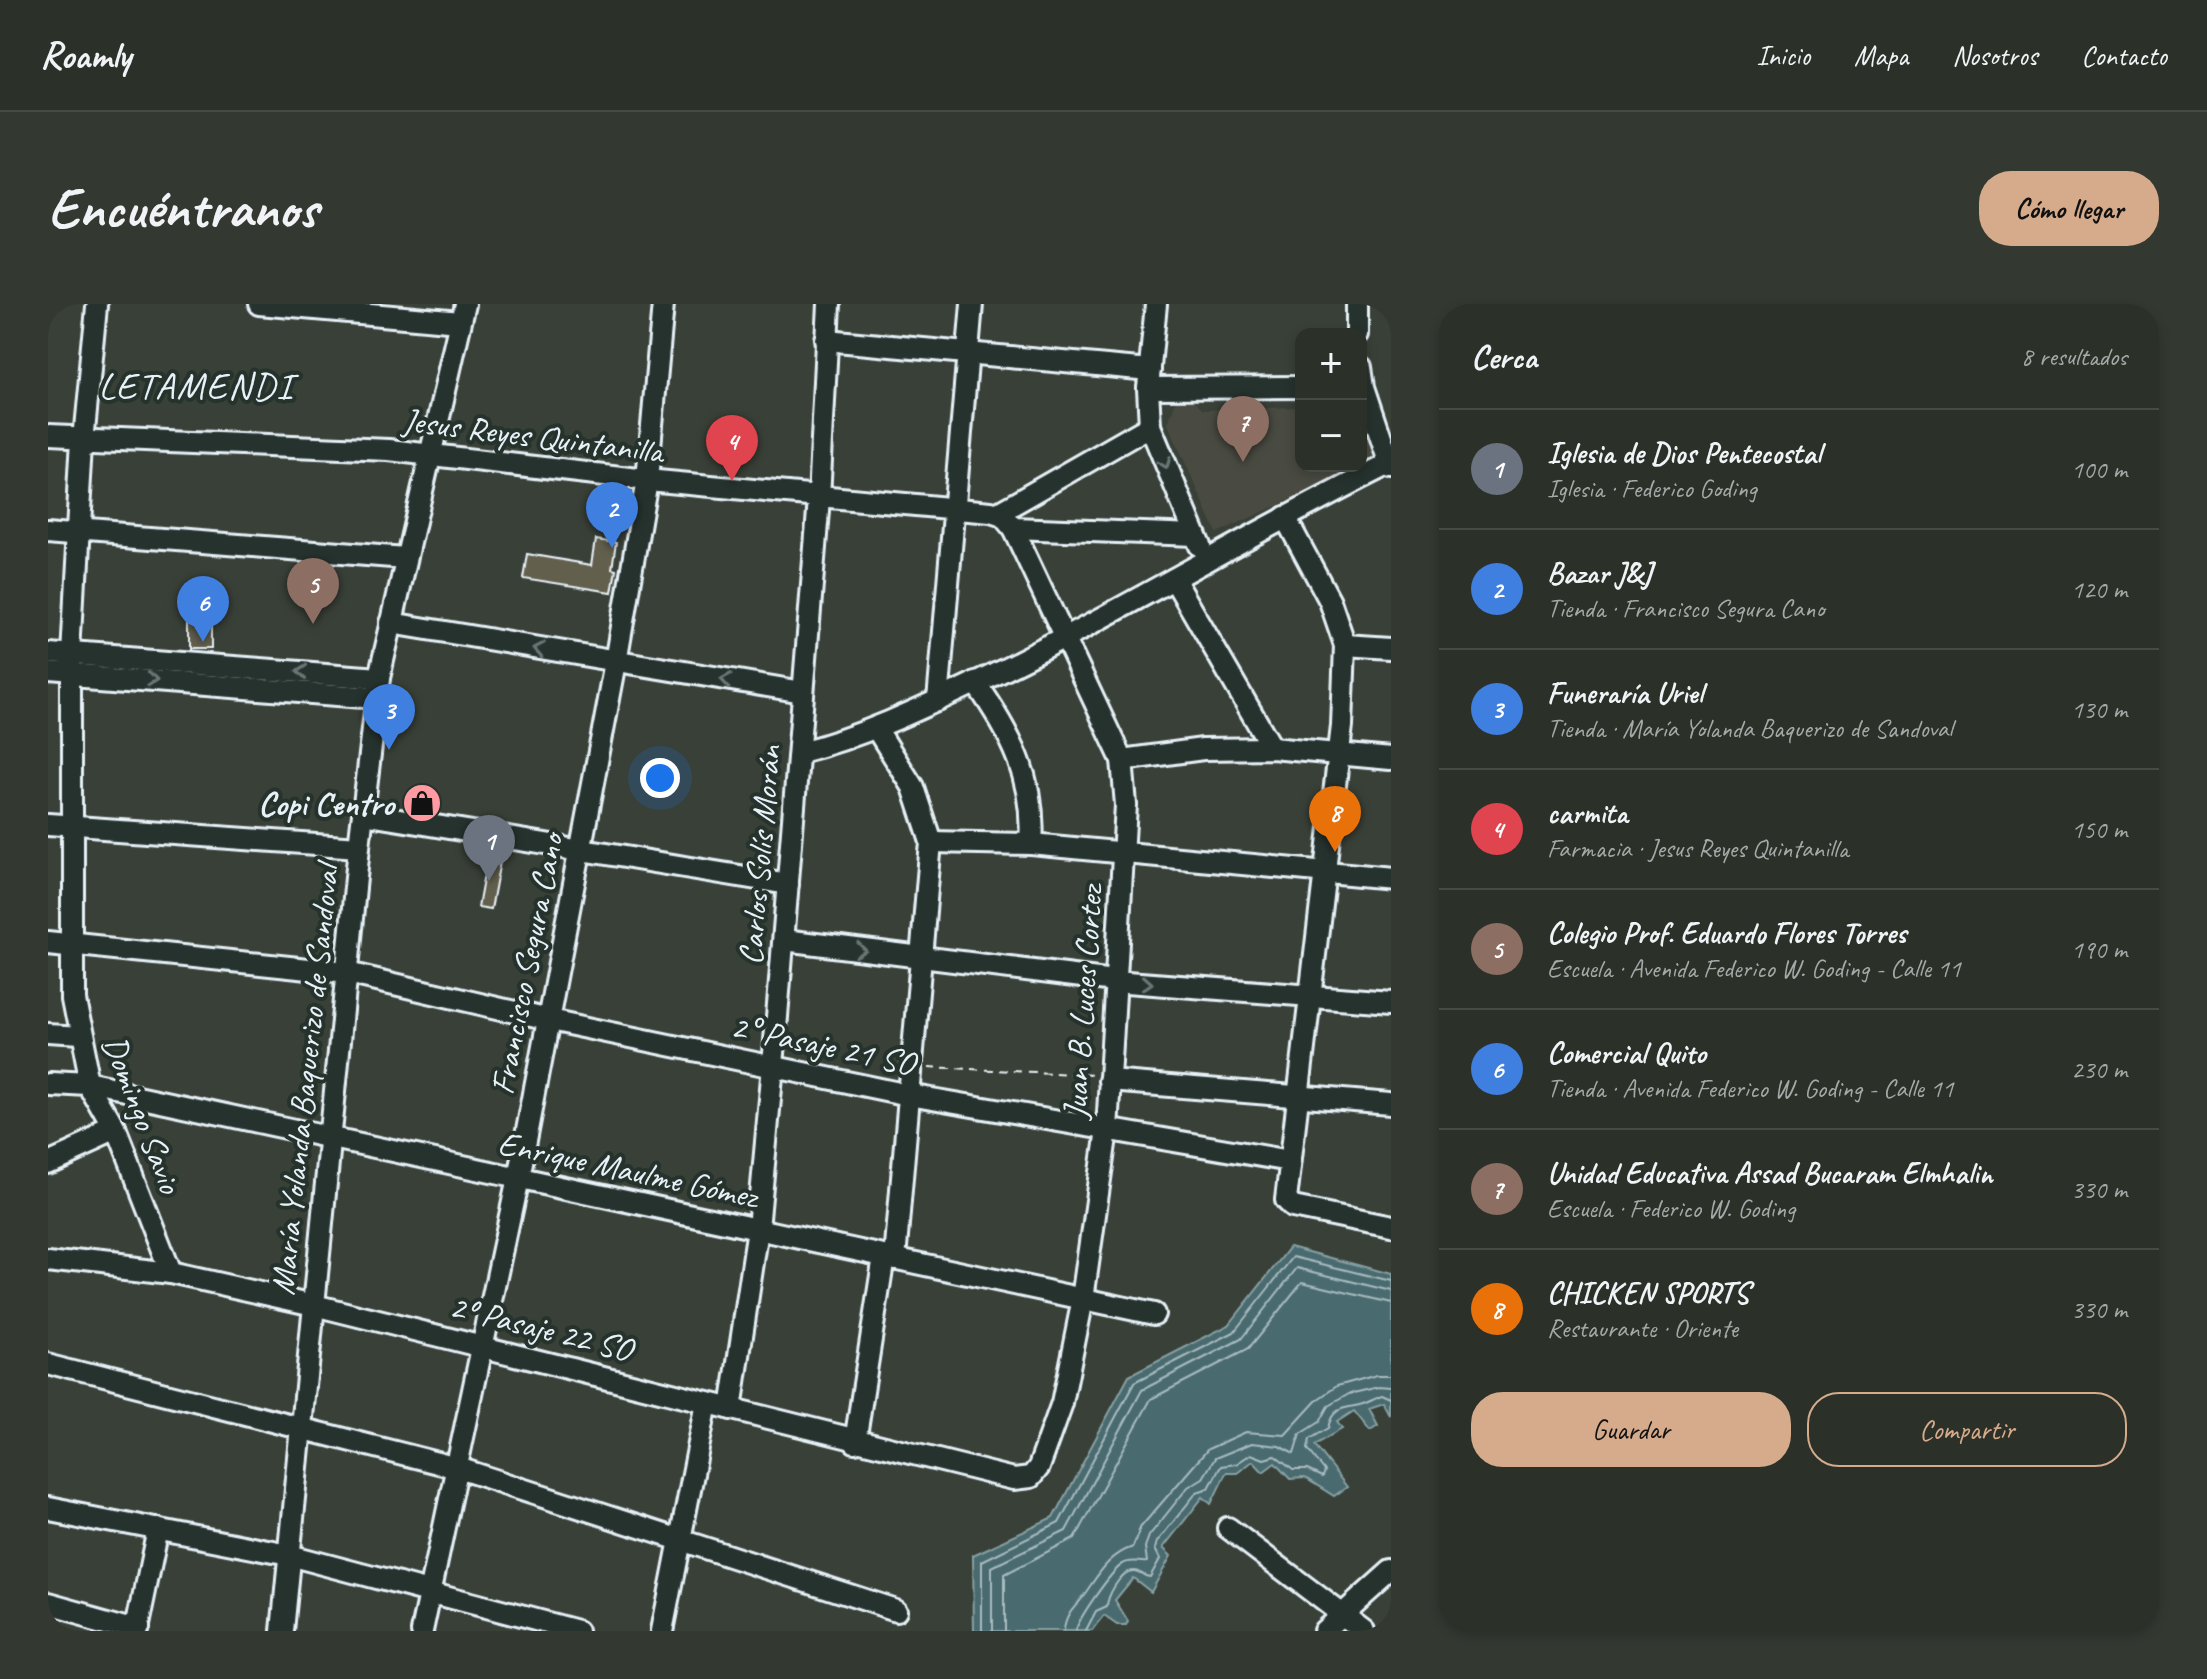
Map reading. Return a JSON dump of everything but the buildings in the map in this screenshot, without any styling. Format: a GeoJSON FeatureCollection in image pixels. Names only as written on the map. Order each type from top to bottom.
{"type":"FeatureCollection","features":[{"type":"Feature","properties":{"kind":"street","name":"Domingo Savio"},"geometry":{"type":"LineString","coordinates":[[97,304],[78,532],[72,827],[58,943],[90,1086],[116,1132],[171,1273]]}},
{"type":"Feature","properties":{"kind":"street"},"geometry":{"type":"LineString","coordinates":[[259,304],[463,313]]}},
{"type":"Feature","properties":{"kind":"street","name":"Francisco Segura Cano"},"geometry":{"type":"LineString","coordinates":[[422,1631],[518,1178],[616,662],[647,480],[663,304]]}},
{"type":"Feature","properties":{"kind":"street","name":"Carlos Solís Morán"},"geometry":{"type":"LineString","coordinates":[[731,1409],[758,1229],[773,1066],[819,498],[829,304]]}},
{"type":"Feature","properties":{"kind":"street"},"geometry":{"type":"LineString","coordinates":[[938,701],[957,509],[972,304]]}},
{"type":"Feature","properties":{"kind":"street"},"geometry":{"type":"LineString","coordinates":[[1156,304],[1149,379],[1150,426],[1206,561]]}},
{"type":"Feature","properties":{"kind":"street"},"geometry":{"type":"LineString","coordinates":[[1357,304],[1357,328]]}},
{"type":"Feature","properties":{"kind":"street","name":"María Yolanda Baquerizo de Sandoval"},"geometry":{"type":"LineString","coordinates":[[282,1631],[359,847],[378,688],[405,558],[463,313]]}},
{"type":"Feature","properties":{"kind":"street"},"geometry":{"type":"LineString","coordinates":[[826,340],[969,351],[1149,379],[1295,387]]}},
{"type":"Feature","properties":{"kind":"street"},"geometry":{"type":"LineString","coordinates":[[800,752],[876,728],[1066,639],[1285,517],[1390,465],[1367,395]]}},
{"type":"Feature","properties":{"kind":"street"},"geometry":{"type":"LineString","coordinates":[[1150,426],[998,513],[1013,528],[1195,535]]}},
{"type":"Feature","properties":{"kind":"street","name":"Jesus Reyes Quintanilla"},"geometry":{"type":"LineString","coordinates":[[48,436],[389,450],[819,498],[998,513]]}},
{"type":"Feature","properties":{"kind":"street"},"geometry":{"type":"LineString","coordinates":[[1285,517],[1330,601],[1345,645],[1339,755],[1286,1200],[1293,1207],[1391,1227]]}},
{"type":"Feature","properties":{"kind":"street","name":"Juan B. Luces Cortez"},"geometry":{"type":"LineString","coordinates":[[1013,528],[1122,760],[1124,853],[1107,1130],[1083,1299],[1062,1403],[1039,1467],[1031,1477],[1014,1479]]}},
{"type":"Feature","properties":{"kind":"street"},"geometry":{"type":"LineString","coordinates":[[48,530],[405,558]]}},
{"type":"Feature","properties":{"kind":"street"},"geometry":{"type":"LineString","coordinates":[[1174,579],[1272,748]]}},
{"type":"Feature","properties":{"kind":"street"},"geometry":{"type":"LineString","coordinates":[[391,623],[803,692]]}},
{"type":"Feature","properties":{"kind":"street"},"geometry":{"type":"LineString","coordinates":[[1345,645],[1391,648]]}},
{"type":"Feature","properties":{"kind":"street"},"geometry":{"type":"LineString","coordinates":[[48,653],[73,665],[378,688]]}},
{"type":"Feature","properties":{"kind":"street"},"geometry":{"type":"LineString","coordinates":[[48,673],[73,665]]}},
{"type":"Feature","properties":{"kind":"street"},"geometry":{"type":"LineString","coordinates":[[975,682],[1007,727],[1021,757],[1033,818],[1031,844]]}},
{"type":"Feature","properties":{"kind":"street"},"geometry":{"type":"LineString","coordinates":[[855,1442],[890,1258],[912,1066],[931,842],[913,787],[876,728]]}},
{"type":"Feature","properties":{"kind":"street"},"geometry":{"type":"LineString","coordinates":[[1122,760],[1203,749],[1272,748],[1391,759]]}},
{"type":"Feature","properties":{"kind":"street"},"geometry":{"type":"LineString","coordinates":[[363,814],[788,884]]}},
{"type":"Feature","properties":{"kind":"street"},"geometry":{"type":"LineString","coordinates":[[48,825],[359,847]]}},
{"type":"Feature","properties":{"kind":"street"},"geometry":{"type":"LineString","coordinates":[[931,842],[1031,844],[1391,878]]}},
{"type":"Feature","properties":{"kind":"street"},"geometry":{"type":"LineString","coordinates":[[784,940],[1114,981],[1391,1002]]}},
{"type":"Feature","properties":{"kind":"street","name":"2° Pasaje 21 SO"},"geometry":{"type":"LineString","coordinates":[[58,943],[347,973],[549,1020],[909,1095],[1290,1161]]}},
{"type":"Feature","properties":{"kind":"street"},"geometry":{"type":"LineString","coordinates":[[48,1034],[77,1036]]}},
{"type":"Feature","properties":{"kind":"street"},"geometry":{"type":"LineString","coordinates":[[1109,1078],[1391,1104]]}},
{"type":"Feature","properties":{"kind":"street","name":"Enrique Maulme Gómez"},"geometry":{"type":"LineString","coordinates":[[48,1084],[90,1086],[1154,1314]]}},
{"type":"Feature","properties":{"kind":"street"},"geometry":{"type":"LineString","coordinates":[[48,1163],[116,1132]]}},
{"type":"Feature","properties":{"kind":"street","name":"2º Pasaje 22 SO"},"geometry":{"type":"LineString","coordinates":[[48,1259],[171,1273],[314,1305],[484,1345],[855,1442],[1014,1479]]}},
{"type":"Feature","properties":{"kind":"street"},"geometry":{"type":"LineString","coordinates":[[48,1364],[458,1468],[896,1610]]}},
{"type":"Feature","properties":{"kind":"street"},"geometry":{"type":"LineString","coordinates":[[662,1631],[707,1403]]}},
{"type":"Feature","properties":{"kind":"street"},"geometry":{"type":"LineString","coordinates":[[48,1508],[289,1555],[577,1631]]}},
{"type":"Feature","properties":{"kind":"street"},"geometry":{"type":"LineString","coordinates":[[1228,1528],[1364,1631]]}},
{"type":"Feature","properties":{"kind":"street"},"geometry":{"type":"LineString","coordinates":[[48,1603],[138,1630],[158,1529]]}},
{"type":"Feature","properties":{"kind":"street"},"geometry":{"type":"LineString","coordinates":[[1324,1631],[1391,1571]]}},
{"type":"Feature","properties":{"kind":"path"},"geometry":{"type":"LineString","coordinates":[[912,1066],[1109,1078]]}},
{"type":"Feature","properties":{"kind":"shaded area"},"geometry":{"type":"Polygon","coordinates":[[[1178,394],[1188,395],[1203,410],[1295,407],[1295,472],[1349,472],[1217,533],[1168,424],[1178,394]]]}},
{"type":"Feature","properties":{"kind":"shaded area"},"geometry":{"type":"Polygon","coordinates":[[[1367,423],[1382,457],[1367,464],[1367,423]]]}},
{"type":"Feature","properties":{"kind":"water"},"geometry":{"type":"Polygon","coordinates":[[[1290,1247],[1391,1274],[1391,1417],[1384,1404],[1369,1409],[1378,1426],[1370,1431],[1354,1411],[1337,1422],[1342,1429],[1314,1445],[1347,1487],[1334,1496],[1305,1478],[1290,1479],[1275,1463],[1263,1472],[1253,1461],[1237,1473],[1226,1473],[1211,1504],[1203,1497],[1163,1548],[1171,1556],[1151,1592],[1133,1578],[1115,1600],[1128,1621],[1126,1625],[1117,1625],[1104,1616],[1092,1631],[974,1631],[973,1555],[1053,1518],[1129,1376],[1229,1325],[1290,1247]]]}},
{"type":"Feature","properties":{"kind":"place","name":"Unidad Educativa Assad Bucaram Elmhalin"},"geometry":{"type":"Point","coordinates":[1243,462]}},
{"type":"Feature","properties":{"kind":"place","name":"carmita"},"geometry":{"type":"Point","coordinates":[732,481]}},
{"type":"Feature","properties":{"kind":"place","name":"Bazar J&J"},"geometry":{"type":"Point","coordinates":[612,548]}},
{"type":"Feature","properties":{"kind":"place","name":"Colegio Prof. Eduardo Flores Torres"},"geometry":{"type":"Point","coordinates":[313,624]}},
{"type":"Feature","properties":{"kind":"place","name":"Comercial Quito"},"geometry":{"type":"Point","coordinates":[203,642]}},
{"type":"Feature","properties":{"kind":"place","name":"Funeraría Uriel"},"geometry":{"type":"Point","coordinates":[389,750]}},
{"type":"Feature","properties":{"kind":"place","name":"Copi Centro"},"geometry":{"type":"Point","coordinates":[422,803]}},
{"type":"Feature","properties":{"kind":"place","name":"CHICKEN SPORTS"},"geometry":{"type":"Point","coordinates":[1335,852]}},
{"type":"Feature","properties":{"kind":"place","name":"Iglesia de Dios Pentecostal"},"geometry":{"type":"Point","coordinates":[489,881]}},
{"type":"Feature","properties":{"kind":"district","name":"LETAMENDI"},"geometry":{"type":"Point","coordinates":[196,385]}}]}
